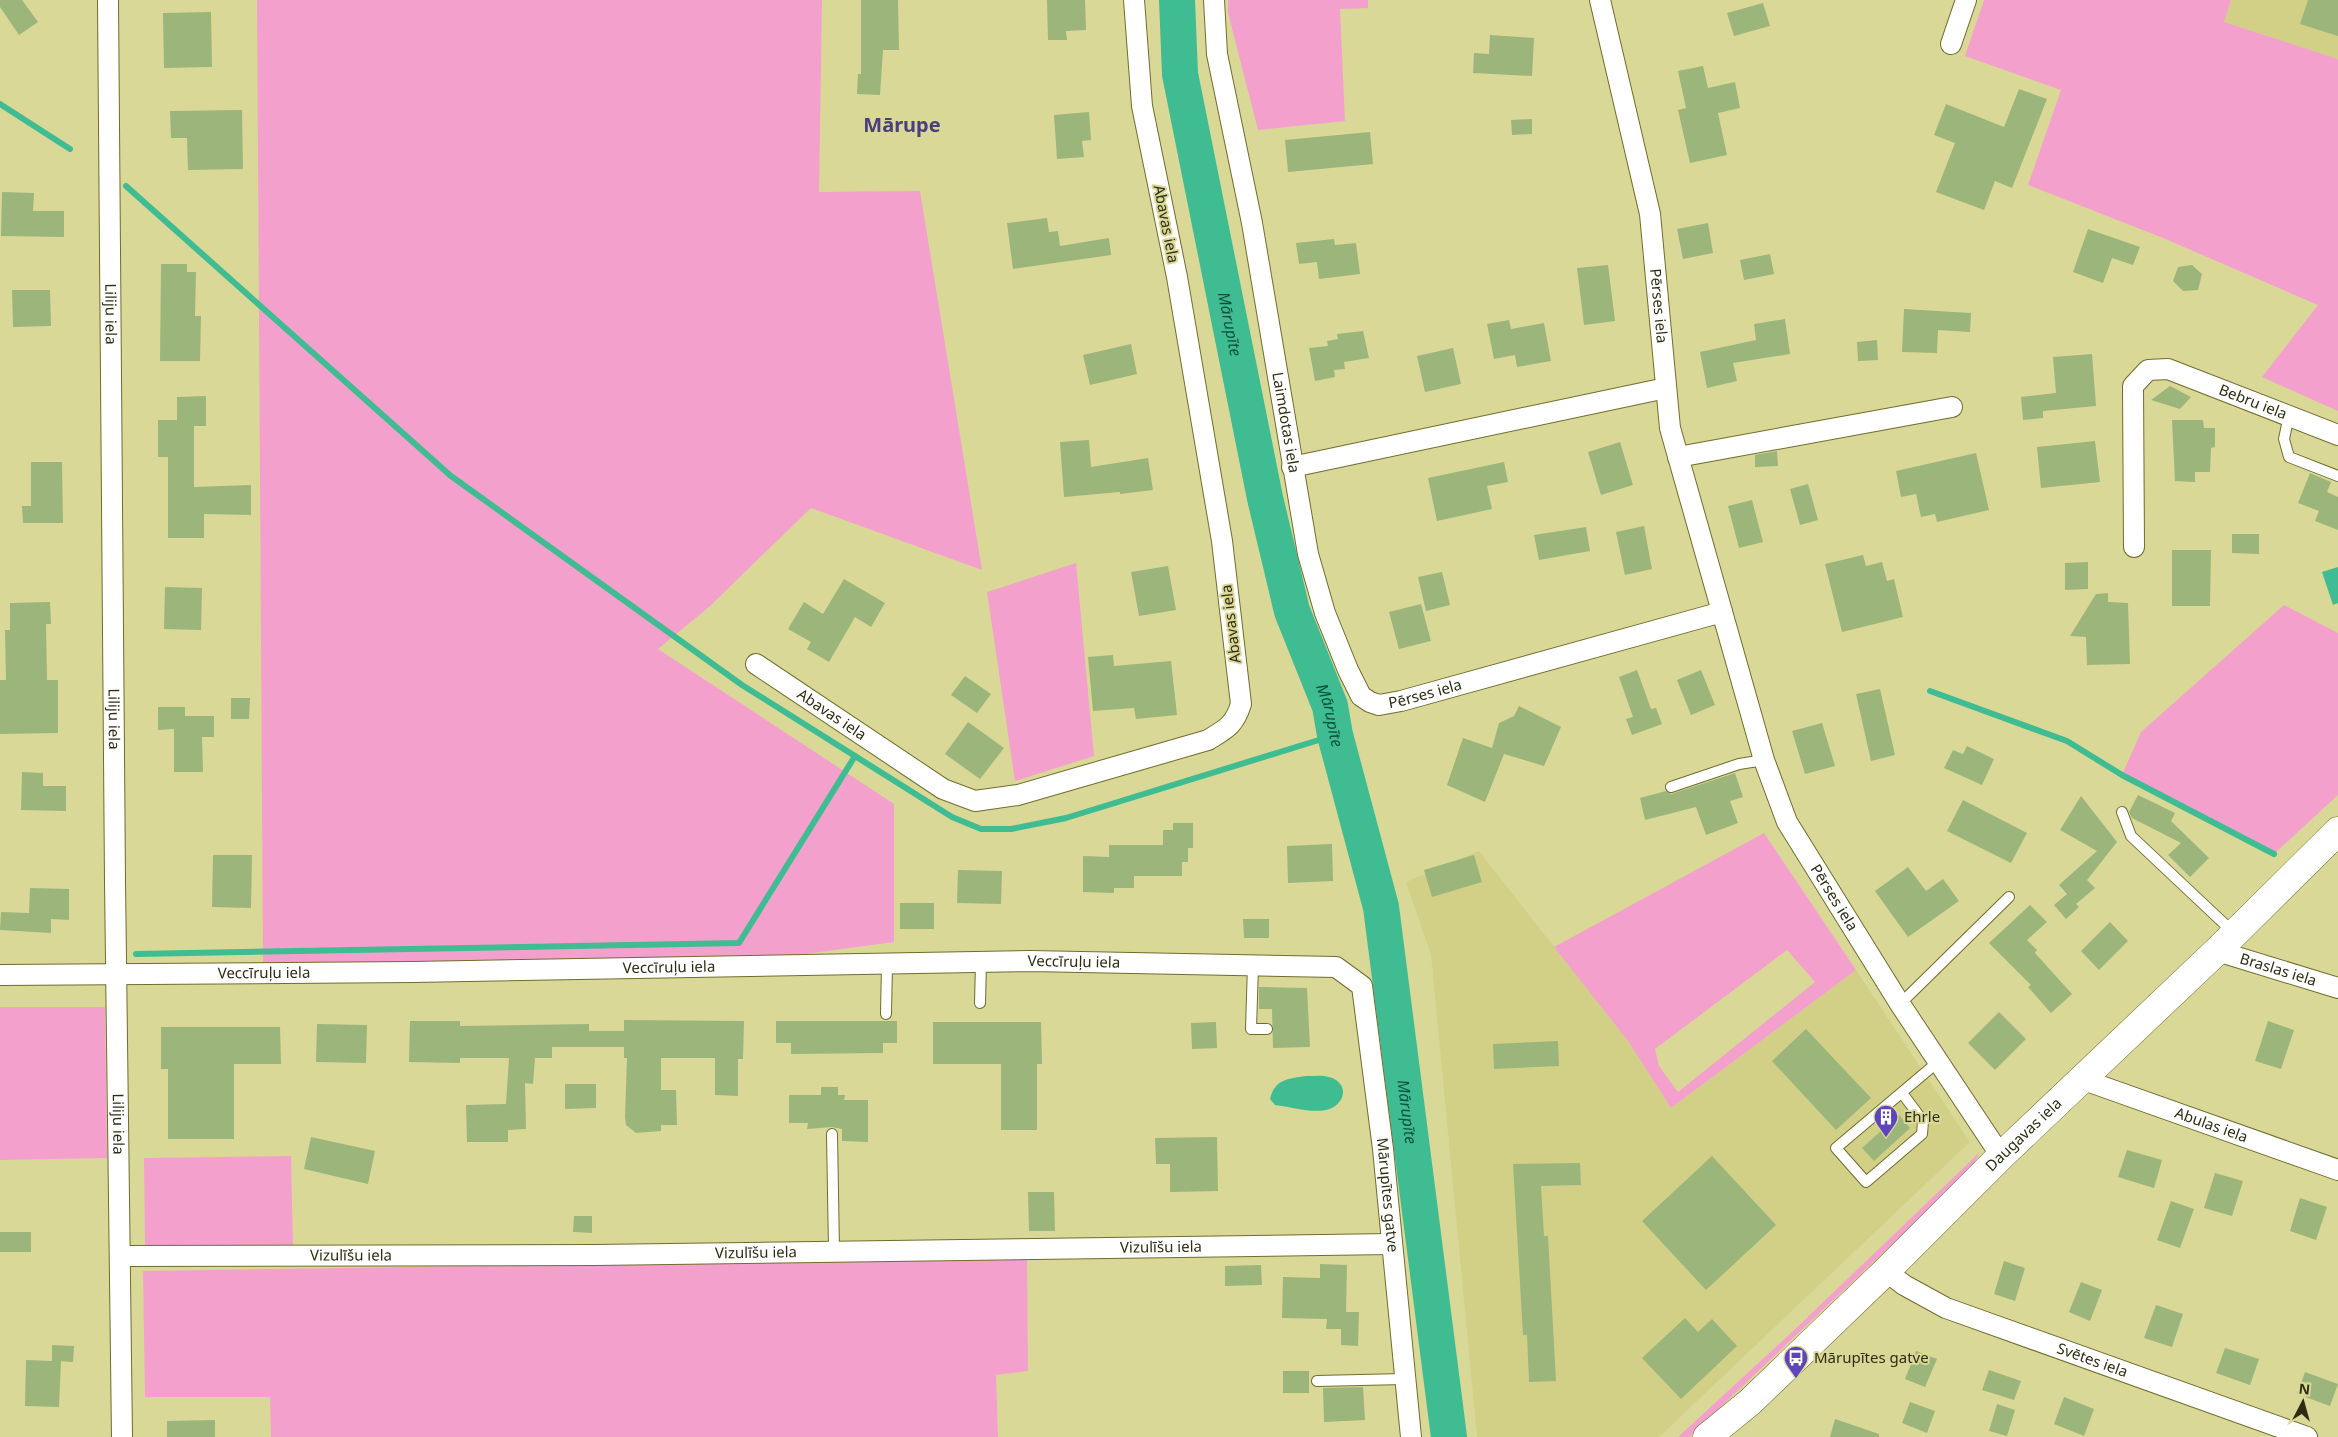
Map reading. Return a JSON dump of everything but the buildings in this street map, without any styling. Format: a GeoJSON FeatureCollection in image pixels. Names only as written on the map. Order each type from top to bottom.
{"type":"FeatureCollection","features":[{"type":"Feature","properties":{"kind":"main road","name":"Daugavas iela"},"geometry":{"type":"LineString","coordinates":[[1707,1437],[1750,1402],[1886,1271],[2001,1156],[2084,1080],[2226,943],[2338,830]]}},
{"type":"Feature","properties":{"kind":"street","name":"Liliju iela"},"geometry":{"type":"LineString","coordinates":[[108,0],[122,1437]]}},
{"type":"Feature","properties":{"kind":"street","name":"Abavas iela"},"geometry":{"type":"LineString","coordinates":[[756,664],[943,789],[976,801],[1018,795],[1208,740],[1229,727],[1237,716],[1240,704],[1222,541],[1177,277],[1142,106],[1134,0]]}},
{"type":"Feature","properties":{"kind":"street","name":"Laimdotas iela"},"geometry":{"type":"LineString","coordinates":[[1214,0],[1217,54],[1252,223],[1292,467],[1666,388]]}},
{"type":"Feature","properties":{"kind":"street","name":"Pērses iela"},"geometry":{"type":"LineString","coordinates":[[1600,0],[1650,214],[1670,428],[1764,760],[1787,822],[1900,1004],[2001,1156]]}},
{"type":"Feature","properties":{"kind":"street"},"geometry":{"type":"LineString","coordinates":[[1951,44],[1966,0]]}},
{"type":"Feature","properties":{"kind":"street","name":"Bebru iela"},"geometry":{"type":"LineString","coordinates":[[2134,547],[2133,386],[2148,370],[2168,369],[2338,435]]}},
{"type":"Feature","properties":{"kind":"street"},"geometry":{"type":"LineString","coordinates":[[1678,457],[1952,407]]}},
{"type":"Feature","properties":{"kind":"street","name":"Pērses iela"},"geometry":{"type":"LineString","coordinates":[[1292,467],[1308,554],[1325,613],[1348,670],[1361,696],[1370,702],[1379,705],[1722,612]]}},
{"type":"Feature","properties":{"kind":"street","name":"Braslas iela"},"geometry":{"type":"LineString","coordinates":[[2226,943],[2338,988]]}},
{"type":"Feature","properties":{"kind":"street","name":"Veccīruļu iela"},"geometry":{"type":"LineString","coordinates":[[0,975],[1030,961],[1336,967]]}},
{"type":"Feature","properties":{"kind":"street","name":"Mārupītes gatve"},"geometry":{"type":"LineString","coordinates":[[1336,967],[1362,986],[1383,1149],[1411,1437]]}},
{"type":"Feature","properties":{"kind":"street","name":"Abulas iela"},"geometry":{"type":"LineString","coordinates":[[2084,1080],[2338,1170]]}},
{"type":"Feature","properties":{"kind":"street","name":"Vizulīšu iela"},"geometry":{"type":"LineString","coordinates":[[120,1256],[595,1255],[1391,1244]]}},
{"type":"Feature","properties":{"kind":"street","name":"Svētes iela"},"geometry":{"type":"LineString","coordinates":[[1886,1271],[1904,1285],[1946,1308],[2306,1437]]}},
{"type":"Feature","properties":{"kind":"lane"},"geometry":{"type":"LineString","coordinates":[[2288,415],[2284,438],[2289,457],[2338,476]]}},
{"type":"Feature","properties":{"kind":"lane"},"geometry":{"type":"LineString","coordinates":[[1671,787],[1740,764],[1764,760]]}},
{"type":"Feature","properties":{"kind":"lane"},"geometry":{"type":"LineString","coordinates":[[2122,812],[2131,836],[2226,943]]}},
{"type":"Feature","properties":{"kind":"lane"},"geometry":{"type":"LineString","coordinates":[[1900,1004],[2009,897]]}},
{"type":"Feature","properties":{"kind":"lane"},"geometry":{"type":"LineString","coordinates":[[980,1003],[981,962]]}},
{"type":"Feature","properties":{"kind":"lane"},"geometry":{"type":"LineString","coordinates":[[886,1014],[887,964]]}},
{"type":"Feature","properties":{"kind":"lane"},"geometry":{"type":"LineString","coordinates":[[1253,965],[1251,1029],[1267,1029]]}},
{"type":"Feature","properties":{"kind":"lane"},"geometry":{"type":"LineString","coordinates":[[1902,1093],[1923,1121],[1922,1134],[1866,1182],[1836,1148],[1939,1062]]}},
{"type":"Feature","properties":{"kind":"lane"},"geometry":{"type":"LineString","coordinates":[[832,1134],[834,1251]]}},
{"type":"Feature","properties":{"kind":"lane"},"geometry":{"type":"LineString","coordinates":[[1317,1381],[1404,1379]]}},
{"type":"Feature","properties":{"kind":"shaded area"},"geometry":{"type":"Polygon","coordinates":[[[257,0],[822,0],[819,192],[920,191],[982,570],[811,508],[709,607],[658,649],[894,804],[894,942],[752,961],[263,963],[257,0]]]}},
{"type":"Feature","properties":{"kind":"shaded area"},"geometry":{"type":"Polygon","coordinates":[[[1228,0],[1368,0],[1368,8],[1340,9],[1345,121],[1258,130],[1228,13],[1228,0]]]}},
{"type":"Feature","properties":{"kind":"shaded area"},"geometry":{"type":"Polygon","coordinates":[[[1984,0],[2231,0],[2224,22],[2338,59],[2338,411],[2262,377],[2318,305],[2163,238],[2028,185],[2061,90],[1965,56],[1984,0]]]}},
{"type":"Feature","properties":{"kind":"shaded area"},"geometry":{"type":"Polygon","coordinates":[[[2231,0],[2338,0],[2338,59],[2224,22],[2231,0]]]}},
{"type":"Feature","properties":{"kind":"shaded area"},"geometry":{"type":"Polygon","coordinates":[[[1076,563],[1094,756],[1015,781],[987,592],[1076,563]]]}},
{"type":"Feature","properties":{"kind":"shaded area"},"geometry":{"type":"Polygon","coordinates":[[[2338,567],[2338,603],[2333,605],[2322,572],[2338,567]]]}},
{"type":"Feature","properties":{"kind":"shaded area"},"geometry":{"type":"Polygon","coordinates":[[[2284,605],[2338,633],[2338,795],[2274,854],[2122,775],[2141,732],[2284,605]]]}},
{"type":"Feature","properties":{"kind":"shaded area"},"geometry":{"type":"Polygon","coordinates":[[[1764,833],[1856,970],[1671,1108],[1628,1041],[1554,947],[1764,833]],[[1787,950],[1655,1049],[1659,1066],[1678,1092],[1815,982],[1787,950]]]}},
{"type":"Feature","properties":{"kind":"shaded area"},"geometry":{"type":"Polygon","coordinates":[[[1479,851],[1628,1041],[1671,1108],[1856,970],[1970,1142],[1659,1437],[1477,1437],[1431,955],[1406,882],[1479,851]]]}},
{"type":"Feature","properties":{"kind":"shaded area"},"geometry":{"type":"Polygon","coordinates":[[[0,1007],[105,1007],[107,1158],[0,1160],[0,1007]]]}},
{"type":"Feature","properties":{"kind":"shaded area"},"geometry":{"type":"Polygon","coordinates":[[[1306,1076],[1323,1076],[1336,1080],[1343,1089],[1343,1094],[1338,1104],[1326,1110],[1314,1111],[1275,1105],[1270,1099],[1275,1087],[1283,1081],[1306,1076]]]}},
{"type":"Feature","properties":{"kind":"shaded area"},"geometry":{"type":"Polygon","coordinates":[[[1980,1152],[1970,1170],[1689,1437],[1678,1437],[1792,1332],[1980,1152]]]}},
{"type":"Feature","properties":{"kind":"shaded area"},"geometry":{"type":"Polygon","coordinates":[[[291,1156],[293,1247],[145,1248],[144,1158],[291,1156]]]}},
{"type":"Feature","properties":{"kind":"shaded area"},"geometry":{"type":"Polygon","coordinates":[[[1027,1258],[1028,1371],[996,1375],[998,1437],[271,1437],[270,1397],[145,1397],[143,1271],[1027,1258]]]}},
{"type":"Feature","properties":{"kind":"waterway","name":"Mārupīte"},"geometry":{"type":"LineString","coordinates":[[1177,0],[1180,74],[1265,498],[1292,611],[1330,706],[1335,735],[1381,907],[1449,1437]]}},
{"type":"Feature","properties":{"kind":"waterway"},"geometry":{"type":"LineString","coordinates":[[0,104],[70,149]]}},
{"type":"Feature","properties":{"kind":"waterway"},"geometry":{"type":"LineString","coordinates":[[126,186],[451,476],[742,685],[952,817],[981,829],[1011,829],[1066,818],[1335,735]]}},
{"type":"Feature","properties":{"kind":"waterway"},"geometry":{"type":"LineString","coordinates":[[1930,691],[2067,741],[2122,775],[2274,854]]}},
{"type":"Feature","properties":{"kind":"waterway"},"geometry":{"type":"LineString","coordinates":[[136,954],[739,943],[855,756]]}},
{"type":"Feature","properties":{"kind":"place","name":"Ehrle"},"geometry":{"type":"Point","coordinates":[1886,1138]}},
{"type":"Feature","properties":{"kind":"place","name":"Mārupītes gatve"},"geometry":{"type":"Point","coordinates":[1796,1379]}},
{"type":"Feature","properties":{"kind":"district","name":"Mārupe"},"geometry":{"type":"Point","coordinates":[902,125]}}]}
